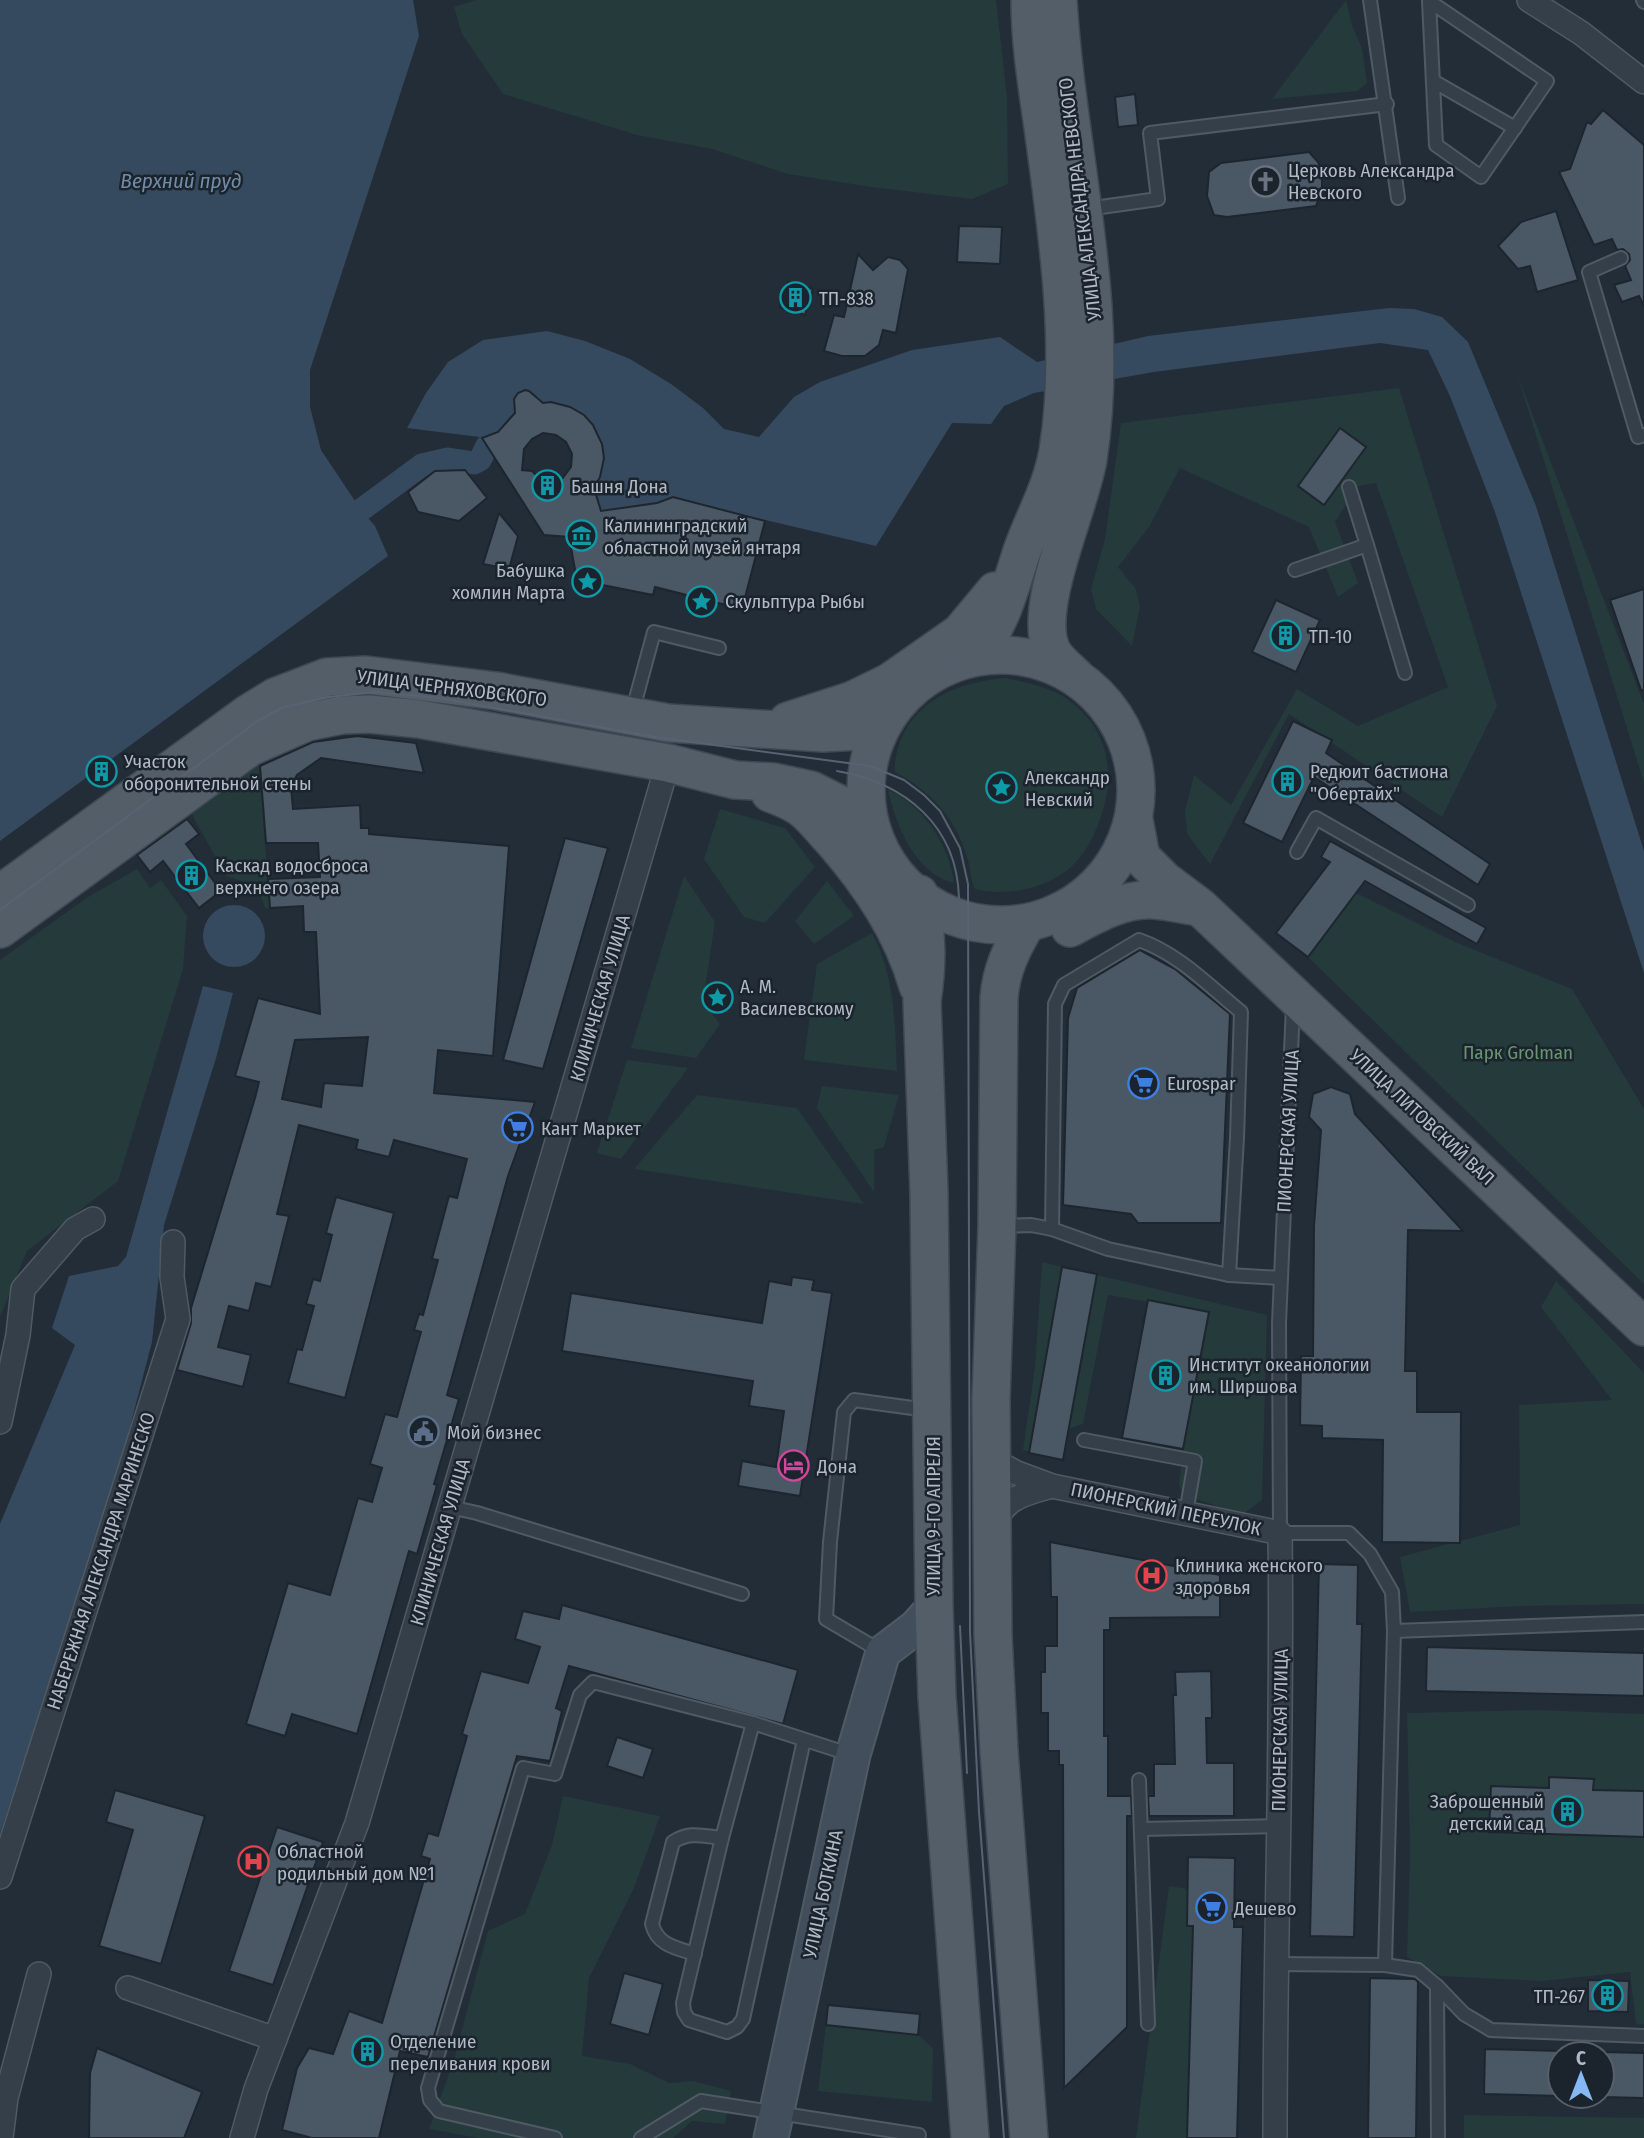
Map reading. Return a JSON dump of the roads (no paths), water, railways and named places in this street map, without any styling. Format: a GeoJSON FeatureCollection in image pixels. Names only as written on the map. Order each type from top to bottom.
{"type":"FeatureCollection","features":[{"type":"Feature","properties":{"kind":"main road","name":"УЛИЦА АЛЕКСАНДРА НЕВСКОГО"},"geometry":{"type":"LineString","coordinates":[[1030,0],[1030,31],[1064,304],[1080,336]]}},
{"type":"Feature","properties":{"kind":"main road","name":"УЛИЦА АЛЕКСАНДРА НЕВСКОГО"},"geometry":{"type":"LineString","coordinates":[[1058,0],[1093,286],[1080,336],[1078,401],[1088,457],[1082,491],[1046,617],[1046,634],[1052,652],[1114,715],[1127,738],[1135,764],[1137,788],[1134,820]]}},
{"type":"Feature","properties":{"kind":"main road","name":"УЛИЦА АЛЕКСАНДРА НЕВСКОГО"},"geometry":{"type":"LineString","coordinates":[[974,657],[989,639],[1009,597],[1023,550],[1050,484],[1058,450],[1078,401]]}},
{"type":"Feature","properties":{"kind":"main road"},"geometry":{"type":"LineString","coordinates":[[726,728],[787,721],[853,700],[890,682],[960,633],[978,614],[1023,550]]}},
{"type":"Feature","properties":{"kind":"main road"},"geometry":{"type":"LineString","coordinates":[[1056,575],[1062,615],[1074,646],[1082,657],[1114,680],[1133,702],[1148,730],[1156,759],[1164,849],[1177,876],[1199,907]]}},
{"type":"Feature","properties":{"kind":"main road"},"geometry":{"type":"LineString","coordinates":[[1075,676],[1054,666],[1006,655],[974,657],[925,676],[883,720],[871,748],[867,766],[868,827],[889,861],[919,894],[946,914],[969,925],[1025,926],[1074,905],[1093,891],[1113,868],[1124,849],[1134,820]]}},
{"type":"Feature","properties":{"kind":"main road","name":"УЛИЦА ЧЕРНЯХОВСКОГО"},"geometry":{"type":"LineString","coordinates":[[0,894],[249,713],[297,686],[327,677],[366,675],[496,691],[668,723],[726,728],[823,733],[860,731],[883,720]]}},
{"type":"Feature","properties":{"kind":"main road","name":"УЛИЦА ЧЕРНЯХОВСКОГО"},"geometry":{"type":"LineString","coordinates":[[0,929],[250,747],[307,722],[342,715],[369,714],[419,719],[666,771],[774,782],[811,790],[843,806],[868,827]]}},
{"type":"Feature","properties":{"kind":"main road"},"geometry":{"type":"LineString","coordinates":[[735,780],[800,807],[835,844],[890,919],[906,950],[922,1001]]}},
{"type":"Feature","properties":{"kind":"main road","name":"УЛИЦА ЛИТОВСКИЙ ВАЛ"},"geometry":{"type":"LineString","coordinates":[[1134,820],[1141,857],[1164,880],[1199,907],[1644,1327]]}},
{"type":"Feature","properties":{"kind":"main road","name":"УЛИЦА ЛИТОВСКИЙ ВАЛ"},"geometry":{"type":"LineString","coordinates":[[1093,891],[1131,889],[1199,907]]}},
{"type":"Feature","properties":{"kind":"main road","name":"УЛИЦА 9-ГО АПРЕЛЯ"},"geometry":{"type":"LineString","coordinates":[[919,894],[926,927],[927,970],[922,1001],[929,1193],[936,1687],[970,2138]]}},
{"type":"Feature","properties":{"kind":"main road"},"geometry":{"type":"LineString","coordinates":[[999,999],[1011,977],[1041,946],[1110,907],[1152,900],[1199,907]]}},
{"type":"Feature","properties":{"kind":"main road"},"geometry":{"type":"LineString","coordinates":[[1025,926],[1010,950],[1000,977],[997,1226],[990,1459],[993,1635],[999,1751],[1029,2138]]}},
{"type":"Feature","properties":{"kind":"street"},"geometry":{"type":"LineString","coordinates":[[1538,2],[1644,82]]}},
{"type":"Feature","properties":{"kind":"street","name":"КЛИНИЧЕСКАЯ УЛИЦА"},"geometry":{"type":"LineString","coordinates":[[242,2138],[256,2089],[357,1824],[666,771]]}},
{"type":"Feature","properties":{"kind":"street"},"geometry":{"type":"LineString","coordinates":[[0,1422],[18,1335],[23,1289],[75,1229],[93,1219]]}},
{"type":"Feature","properties":{"kind":"street","name":"НАБЕРЕЖНАЯ АЛЕКСАНДРА МАРИНЕСКО"},"geometry":{"type":"LineString","coordinates":[[0,1877],[178,1319],[172,1277],[173,1242]]}},
{"type":"Feature","properties":{"kind":"street","name":"ПИОНЕРСКИЙ ПЕРЕУЛОК"},"geometry":{"type":"LineString","coordinates":[[990,1459],[1017,1474],[1052,1486],[1280,1533]]}},
{"type":"Feature","properties":{"kind":"street","name":"ПИОНЕРСКИЙ ПЕРЕУЛОК"},"geometry":{"type":"LineString","coordinates":[[991,1535],[998,1512],[1022,1494],[1052,1486]]}},
{"type":"Feature","properties":{"kind":"street","name":"ПИОНЕРСКАЯ УЛИЦА"},"geometry":{"type":"LineString","coordinates":[[1275,2138],[1282,1663],[1280,1533]]}},
{"type":"Feature","properties":{"kind":"street"},"geometry":{"type":"LineString","coordinates":[[883,1653],[916,1627],[934,1606]]}},
{"type":"Feature","properties":{"kind":"street"},"geometry":{"type":"LineString","coordinates":[[883,1653],[912,1660],[929,1672],[936,1687]]}},
{"type":"Feature","properties":{"kind":"street","name":"УЛИЦА БОТКИНА"},"geometry":{"type":"LineString","coordinates":[[773,2126],[853,1755],[883,1653]]}},
{"type":"Feature","properties":{"kind":"street"},"geometry":{"type":"LineString","coordinates":[[1,2138],[6,2098],[39,1974]]}},
{"type":"Feature","properties":{"kind":"street"},"geometry":{"type":"LineString","coordinates":[[128,1988],[275,2039]]}},
{"type":"Feature","properties":{"kind":"lane"},"geometry":{"type":"LineString","coordinates":[[1370,0],[1387,104],[1398,198]]}},
{"type":"Feature","properties":{"kind":"lane"},"geometry":{"type":"LineString","coordinates":[[1430,1],[1547,81],[1481,177],[1436,145],[1430,1]]}},
{"type":"Feature","properties":{"kind":"lane"},"geometry":{"type":"LineString","coordinates":[[1433,81],[1515,128]]}},
{"type":"Feature","properties":{"kind":"lane"},"geometry":{"type":"LineString","coordinates":[[1101,207],[1158,199],[1150,133],[1387,104]]}},
{"type":"Feature","properties":{"kind":"lane"},"geometry":{"type":"LineString","coordinates":[[1621,258],[1589,272],[1638,437],[1644,435]]}},
{"type":"Feature","properties":{"kind":"lane"},"geometry":{"type":"LineString","coordinates":[[1349,487],[1405,673]]}},
{"type":"Feature","properties":{"kind":"lane"},"geometry":{"type":"LineString","coordinates":[[1295,570],[1367,545]]}},
{"type":"Feature","properties":{"kind":"lane"},"geometry":{"type":"LineString","coordinates":[[631,716],[654,632],[719,648]]}},
{"type":"Feature","properties":{"kind":"lane"},"geometry":{"type":"LineString","coordinates":[[1297,852],[1316,818],[1468,905]]}},
{"type":"Feature","properties":{"kind":"lane"},"geometry":{"type":"LineString","coordinates":[[1052,1229],[1055,1004],[1064,985],[1139,940],[1156,946],[1175,958],[1241,1012],[1229,1275]]}},
{"type":"Feature","properties":{"kind":"lane","name":"ПИОНЕРСКАЯ УЛИЦА"},"geometry":{"type":"LineString","coordinates":[[1280,1533],[1279,1323],[1293,996]]}},
{"type":"Feature","properties":{"kind":"lane"},"geometry":{"type":"LineString","coordinates":[[997,1226],[1031,1225],[1052,1229],[1108,1249],[1229,1275],[1281,1273]]}},
{"type":"Feature","properties":{"kind":"lane"},"geometry":{"type":"LineString","coordinates":[[883,1653],[826,1619],[830,1542],[844,1412],[854,1400],[932,1410]]}},
{"type":"Feature","properties":{"kind":"lane"},"geometry":{"type":"LineString","coordinates":[[1084,1440],[1195,1461],[1186,1513]]}},
{"type":"Feature","properties":{"kind":"lane"},"geometry":{"type":"LineString","coordinates":[[450,1507],[742,1594]]}},
{"type":"Feature","properties":{"kind":"lane"},"geometry":{"type":"LineString","coordinates":[[1280,1533],[1349,1532],[1370,1554],[1392,1592],[1394,1631],[1385,1965]]}},
{"type":"Feature","properties":{"kind":"lane"},"geometry":{"type":"LineString","coordinates":[[1394,1631],[1644,1622]]}},
{"type":"Feature","properties":{"kind":"lane"},"geometry":{"type":"LineString","coordinates":[[555,2138],[439,2111],[430,2100],[428,2088],[523,1768],[555,1774],[580,1695],[593,1682],[753,1723],[853,1755]]}},
{"type":"Feature","properties":{"kind":"lane"},"geometry":{"type":"LineString","coordinates":[[753,1723],[722,1838],[683,2003],[689,2020],[727,2032],[737,2027],[743,2019],[804,1740]]}},
{"type":"Feature","properties":{"kind":"lane"},"geometry":{"type":"LineString","coordinates":[[1139,1780],[1148,2024]]}},
{"type":"Feature","properties":{"kind":"lane"},"geometry":{"type":"LineString","coordinates":[[1141,1829],[1278,1826]]}},
{"type":"Feature","properties":{"kind":"lane"},"geometry":{"type":"LineString","coordinates":[[695,1954],[661,1942],[654,1934],[652,1924],[673,1842],[694,1834],[722,1838]]}},
{"type":"Feature","properties":{"kind":"lane"},"geometry":{"type":"LineString","coordinates":[[1276,1964],[1385,1965],[1418,1970],[1464,2014],[1491,2030],[1644,2036]]}},
{"type":"Feature","properties":{"kind":"lane"},"geometry":{"type":"LineString","coordinates":[[1437,1986],[1438,2138]]}},
{"type":"Feature","properties":{"kind":"lane"},"geometry":{"type":"LineString","coordinates":[[641,2138],[701,2101],[773,2126],[919,2135]]}},
{"type":"Feature","properties":{"kind":"water","name":"Верхний пруд"},"geometry":{"type":"Polygon","coordinates":[[[0,0],[413,0],[419,36],[310,370],[310,407],[321,450],[361,510],[375,526],[388,556],[0,841],[0,0]]]}},
{"type":"Feature","properties":{"kind":"water"},"geometry":{"type":"Polygon","coordinates":[[[1389,308],[1414,309],[1442,317],[1468,342],[1536,506],[1644,851],[1644,973],[1495,512],[1450,396],[1428,350],[1380,343],[1154,372],[1034,393],[1004,406],[991,424],[952,423],[876,546],[672,498],[657,503],[601,511],[594,488],[601,471],[603,454],[594,427],[584,416],[571,409],[536,404],[525,390],[518,393],[514,399],[519,410],[509,418],[496,439],[407,428],[426,393],[448,362],[483,340],[547,331],[585,341],[630,359],[671,384],[703,408],[724,429],[759,437],[794,397],[820,382],[912,350],[1000,337],[1037,362],[1148,336],[1389,308]]]}},
{"type":"Feature","properties":{"kind":"water"},"geometry":{"type":"Polygon","coordinates":[[[234,905],[246,907],[256,914],[263,924],[263,948],[256,958],[246,965],[234,967],[222,965],[212,958],[205,948],[203,936],[205,924],[212,914],[222,907],[234,905]]]}},
{"type":"Feature","properties":{"kind":"water"},"geometry":{"type":"Polygon","coordinates":[[[203,986],[233,993],[216,1058],[164,1225],[152,1342],[111,1500],[0,1833],[0,1524],[75,1345],[52,1328],[69,1276],[118,1266],[126,1257],[203,986]]]}},
{"type":"Feature","properties":{"kind":"waterway"},"geometry":{"type":"LineString","coordinates":[[361,510],[422,465],[448,459],[474,463],[480,460],[487,446]]}},
{"type":"Feature","properties":{"kind":"tram line"},"geometry":{"type":"LineString","coordinates":[[0,910],[259,720],[284,707],[329,697],[375,692],[440,698],[655,737],[870,766],[904,780],[940,811],[960,848],[968,884],[970,1632],[979,1812],[1004,2138]]}},
{"type":"Feature","properties":{"kind":"tram line"},"geometry":{"type":"LineString","coordinates":[[837,771],[884,786],[905,797],[923,812],[949,849],[956,872],[959,898]]}},
{"type":"Feature","properties":{"kind":"tram line"},"geometry":{"type":"LineString","coordinates":[[960,1626],[967,1773]]}},
{"type":"Feature","properties":{"kind":"place","name":"Церковь Александра Невского"},"geometry":{"type":"Point","coordinates":[1265,181]}},
{"type":"Feature","properties":{"kind":"place","name":"ТП-838"},"geometry":{"type":"Point","coordinates":[796,298]}},
{"type":"Feature","properties":{"kind":"place","name":"Башня Дона"},"geometry":{"type":"Point","coordinates":[548,486]}},
{"type":"Feature","properties":{"kind":"place","name":"Калининградский областной музей янтаря"},"geometry":{"type":"Point","coordinates":[581,536]}},
{"type":"Feature","properties":{"kind":"place","name":"Бабушка хомлин Марта"},"geometry":{"type":"Point","coordinates":[588,581]}},
{"type":"Feature","properties":{"kind":"place","name":"Скульптура Рыбы"},"geometry":{"type":"Point","coordinates":[702,601]}},
{"type":"Feature","properties":{"kind":"place","name":"ТП-10"},"geometry":{"type":"Point","coordinates":[1286,636]}},
{"type":"Feature","properties":{"kind":"place","name":"Участок оборонительной стены"},"geometry":{"type":"Point","coordinates":[101,772]}},
{"type":"Feature","properties":{"kind":"place","name":"Редюит бастиона \"Обертайх\""},"geometry":{"type":"Point","coordinates":[1287,782]}},
{"type":"Feature","properties":{"kind":"place","name":"Александр Невский"},"geometry":{"type":"Point","coordinates":[1002,788]}},
{"type":"Feature","properties":{"kind":"place","name":"Каскад водосброса верхнего озера"},"geometry":{"type":"Point","coordinates":[192,876]}},
{"type":"Feature","properties":{"kind":"place","name":"А. М. Василевскому"},"geometry":{"type":"Point","coordinates":[717,997]}},
{"type":"Feature","properties":{"kind":"place","name":"Eurospar"},"geometry":{"type":"Point","coordinates":[1144,1083]}},
{"type":"Feature","properties":{"kind":"place","name":"Кант Маркет"},"geometry":{"type":"Point","coordinates":[518,1128]}},
{"type":"Feature","properties":{"kind":"place","name":"Институт океанологии им. Ширшова"},"geometry":{"type":"Point","coordinates":[1166,1375]}},
{"type":"Feature","properties":{"kind":"place","name":"Мой бизнес"},"geometry":{"type":"Point","coordinates":[424,1432]}},
{"type":"Feature","properties":{"kind":"place","name":"Дона"},"geometry":{"type":"Point","coordinates":[794,1466]}},
{"type":"Feature","properties":{"kind":"place","name":"Клиника женского здоровья"},"geometry":{"type":"Point","coordinates":[1152,1576]}},
{"type":"Feature","properties":{"kind":"place","name":"Заброшенный детский сад"},"geometry":{"type":"Point","coordinates":[1567,1812]}},
{"type":"Feature","properties":{"kind":"place","name":"Областной родильный дом №1"},"geometry":{"type":"Point","coordinates":[254,1862]}},
{"type":"Feature","properties":{"kind":"place","name":"Дешево"},"geometry":{"type":"Point","coordinates":[1211,1908]}},
{"type":"Feature","properties":{"kind":"place","name":"ТП-267"},"geometry":{"type":"Point","coordinates":[1608,1996]}},
{"type":"Feature","properties":{"kind":"place","name":"Отделение переливания крови"},"geometry":{"type":"Point","coordinates":[367,2052]}},
{"type":"Feature","properties":{"kind":"park label","name":"Парк Grolman"},"geometry":{"type":"Point","coordinates":[1518,1052]}}]}
